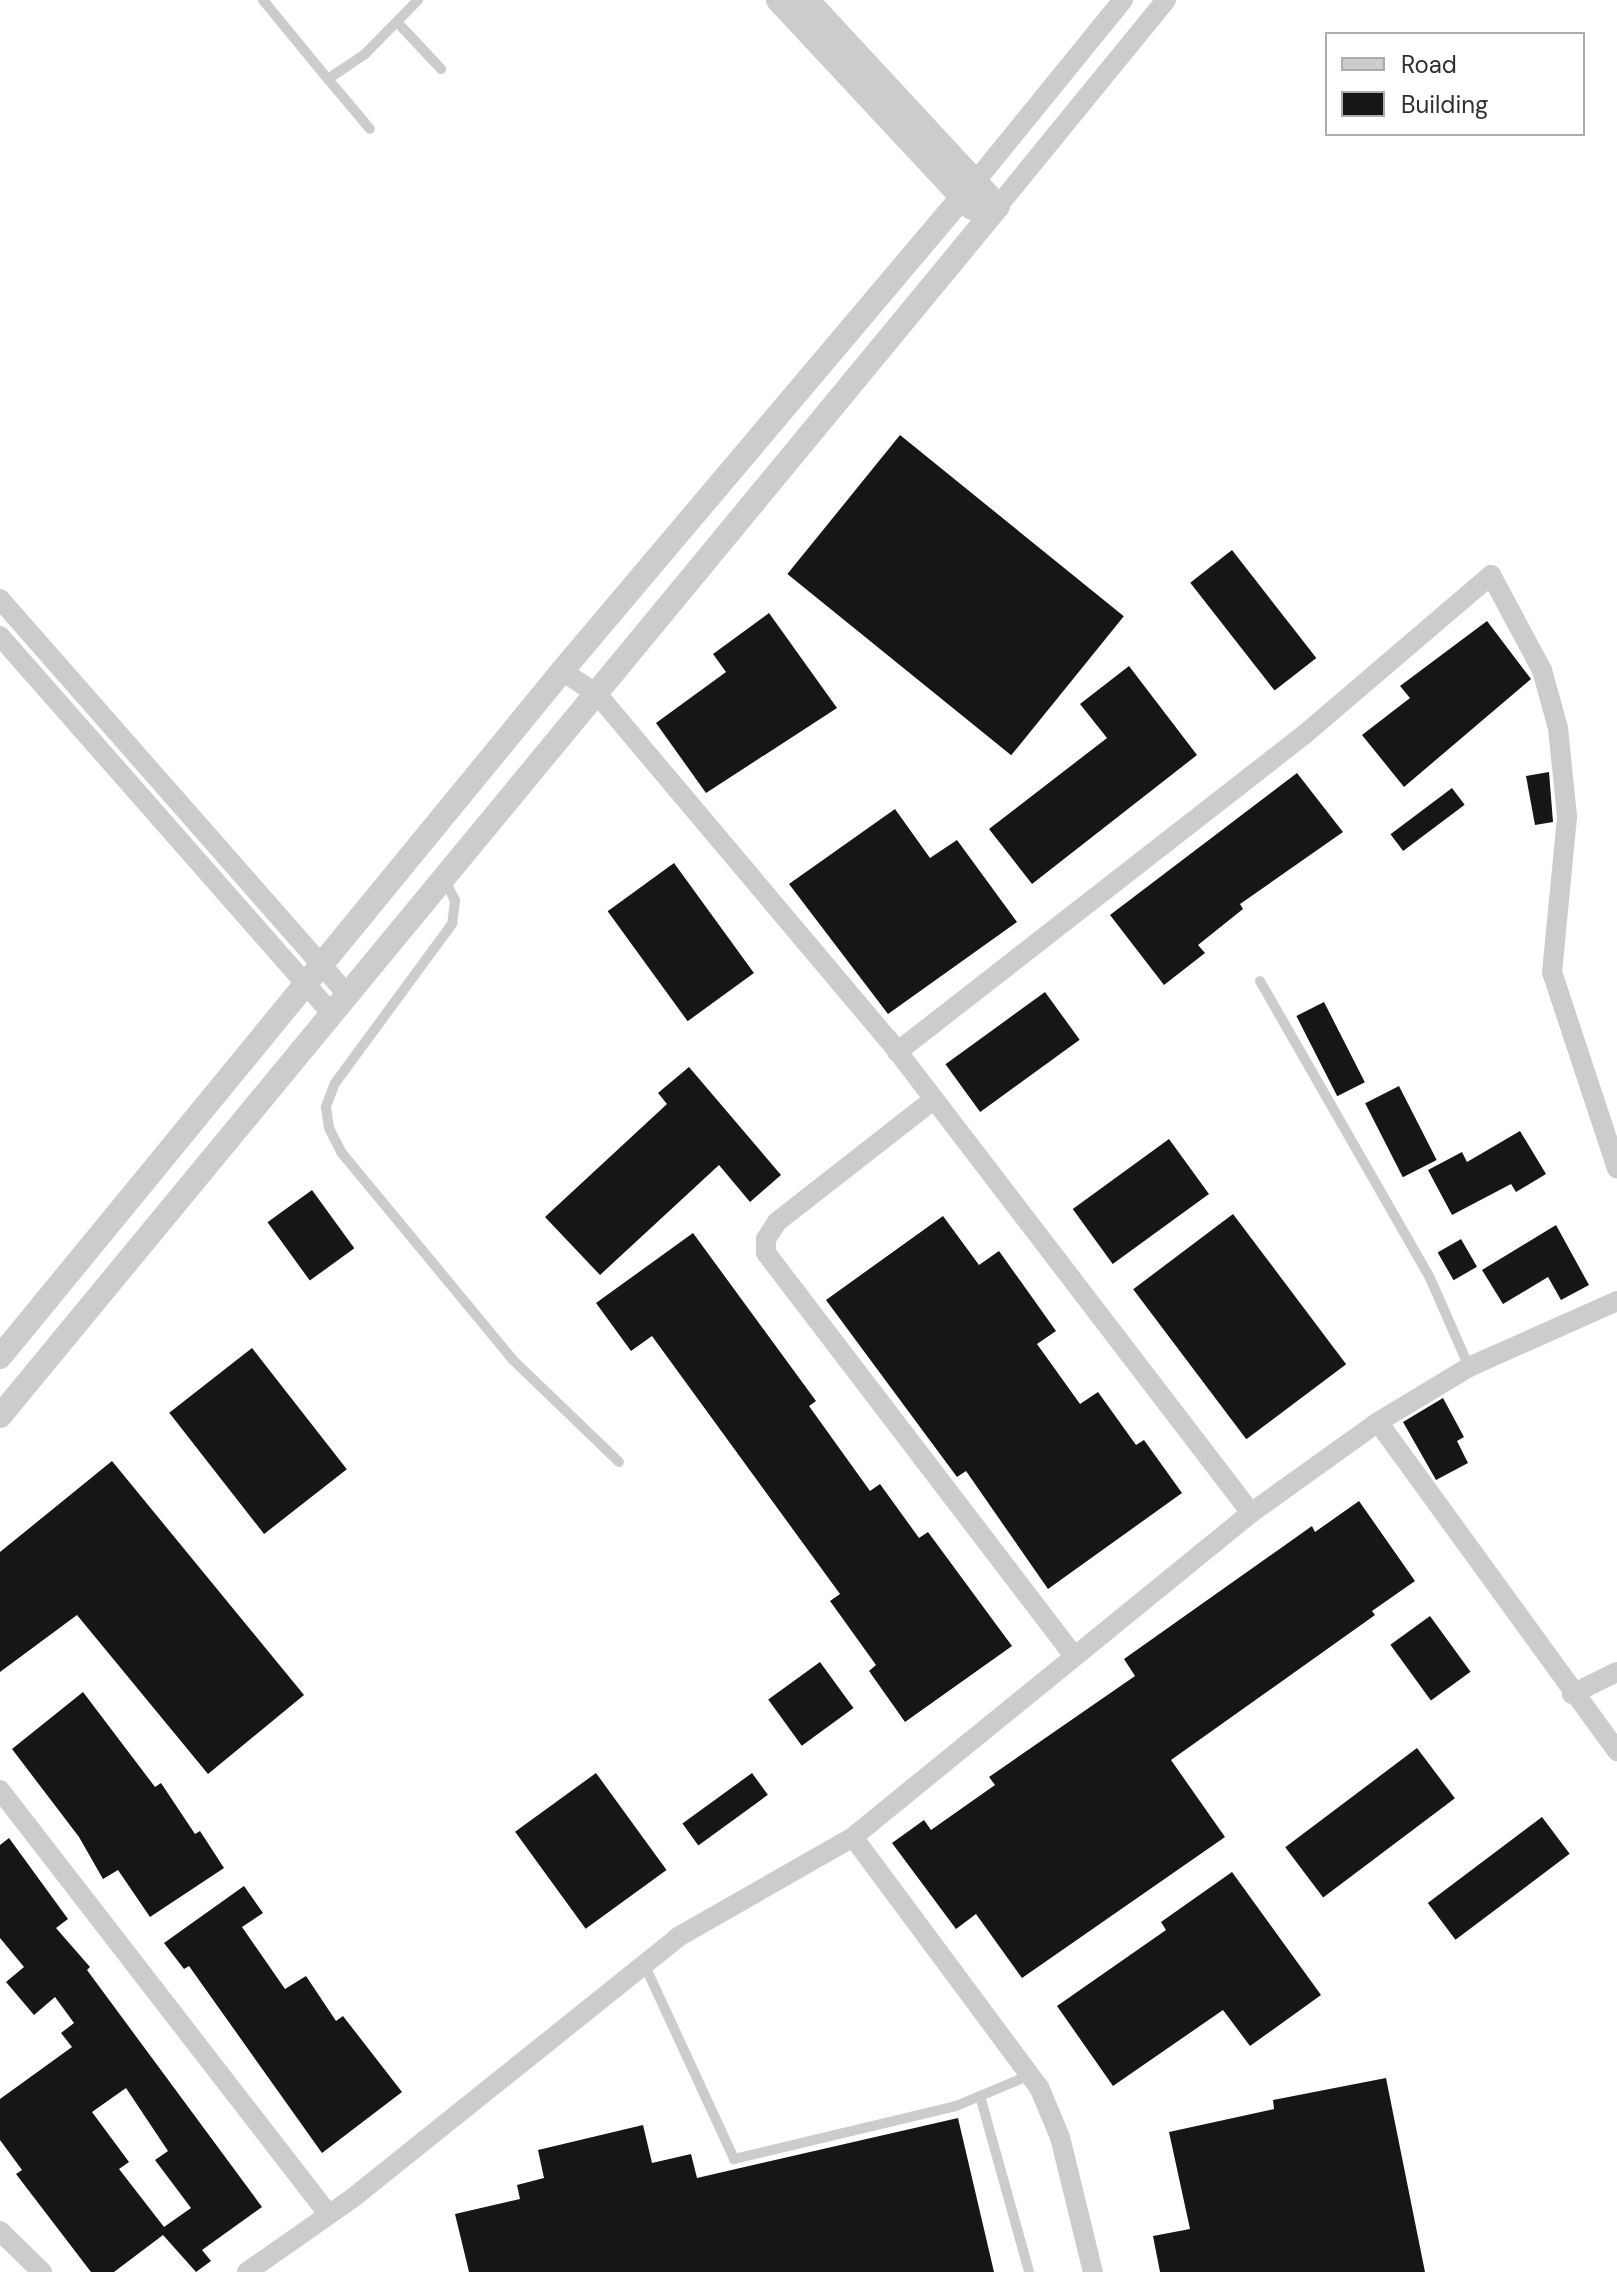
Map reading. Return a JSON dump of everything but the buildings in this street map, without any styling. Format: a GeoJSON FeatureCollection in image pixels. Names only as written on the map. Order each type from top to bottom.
{"type":"FeatureCollection","features":[{"type":"Feature","properties":{"kind":"street"},"geometry":{"type":"LineString","coordinates":[[778,0],[992,214]]}},
{"type":"Feature","properties":{"kind":"street"},"geometry":{"type":"LineString","coordinates":[[807,0],[968,190]]}},
{"type":"Feature","properties":{"kind":"street"},"geometry":{"type":"LineString","coordinates":[[0,1357],[562,671],[968,190],[1123,0]]}},
{"type":"Feature","properties":{"kind":"street"},"geometry":{"type":"LineString","coordinates":[[0,1416],[1166,0]]}},
{"type":"Feature","properties":{"kind":"street"},"geometry":{"type":"LineString","coordinates":[[773,420],[803,443]]}},
{"type":"Feature","properties":{"kind":"street"},"geometry":{"type":"LineString","coordinates":[[897,1052],[1305,734],[1491,575],[1542,670],[1558,728],[1567,817],[1552,972],[1617,1169]]}},
{"type":"Feature","properties":{"kind":"street"},"geometry":{"type":"LineString","coordinates":[[0,599],[313,974]]}},
{"type":"Feature","properties":{"kind":"street"},"geometry":{"type":"LineString","coordinates":[[0,636],[338,1002]]}},
{"type":"Feature","properties":{"kind":"street"},"geometry":{"type":"LineString","coordinates":[[562,671],[597,694],[897,1052],[1251,1513]]}},
{"type":"Feature","properties":{"kind":"street"},"geometry":{"type":"LineString","coordinates":[[933,1100],[777,1222],[766,1239],[766,1253],[1074,1656]]}},
{"type":"Feature","properties":{"kind":"street"},"geometry":{"type":"LineString","coordinates":[[247,2272],[329,2215],[678,1937],[853,1837],[1251,1513],[1378,1422],[1469,1367],[1617,1301]]}},
{"type":"Feature","properties":{"kind":"street"},"geometry":{"type":"LineString","coordinates":[[1378,1422],[1572,1694],[1617,1751]]}},
{"type":"Feature","properties":{"kind":"street"},"geometry":{"type":"LineString","coordinates":[[1572,1694],[1617,1672]]}},
{"type":"Feature","properties":{"kind":"street"},"geometry":{"type":"LineString","coordinates":[[0,1790],[329,2215]]}},
{"type":"Feature","properties":{"kind":"street"},"geometry":{"type":"LineString","coordinates":[[853,1837],[1030,2075],[1060,2137],[1093,2272]]}},
{"type":"Feature","properties":{"kind":"street"},"geometry":{"type":"LineString","coordinates":[[0,2231],[42,2272]]}},
{"type":"Feature","properties":{"kind":"lane"},"geometry":{"type":"LineString","coordinates":[[263,0],[370,129]]}},
{"type":"Feature","properties":{"kind":"lane"},"geometry":{"type":"LineString","coordinates":[[328,79],[365,54],[418,0]]}},
{"type":"Feature","properties":{"kind":"lane"},"geometry":{"type":"LineString","coordinates":[[398,23],[441,69]]}},
{"type":"Feature","properties":{"kind":"lane"},"geometry":{"type":"LineString","coordinates":[[443,877],[455,901],[452,924],[335,1083],[326,1107],[329,1128],[341,1152],[513,1360],[619,1462]]}},
{"type":"Feature","properties":{"kind":"lane"},"geometry":{"type":"LineString","coordinates":[[1260,981],[1430,1278],[1469,1367]]}},
{"type":"Feature","properties":{"kind":"lane"},"geometry":{"type":"LineString","coordinates":[[645,1966],[734,2159],[980,2096],[1030,2075]]}},
{"type":"Feature","properties":{"kind":"lane"},"geometry":{"type":"LineString","coordinates":[[980,2096],[1029,2272]]}}]}
